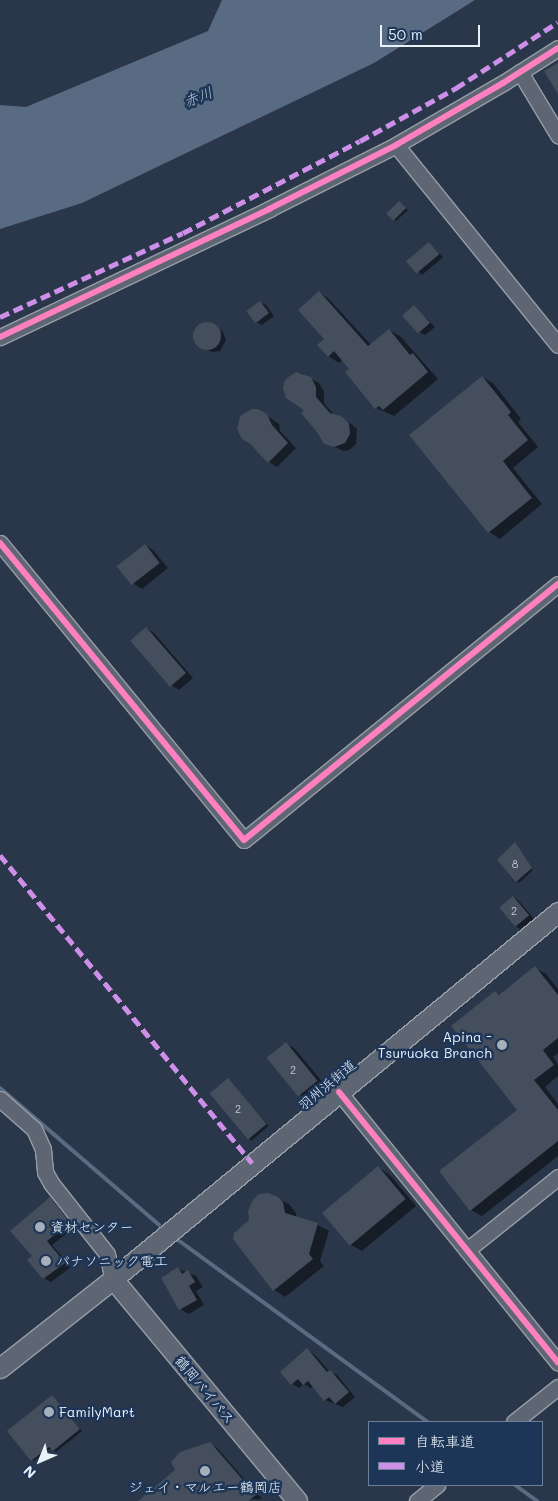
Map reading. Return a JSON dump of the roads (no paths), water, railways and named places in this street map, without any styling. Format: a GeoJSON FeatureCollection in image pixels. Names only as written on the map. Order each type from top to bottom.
{"type":"FeatureCollection","features":[{"type":"Feature","properties":{"kind":"main road","name":"羽州浜街道"},"geometry":{"type":"LineString","coordinates":[[0,1368],[113,1278],[558,912]]}},
{"type":"Feature","properties":{"kind":"main road","name":"鶴岡バイパス"},"geometry":{"type":"LineString","coordinates":[[113,1278],[297,1501]]}},
{"type":"Feature","properties":{"kind":"street"},"geometry":{"type":"LineString","coordinates":[[0,337],[269,209],[396,145],[558,48]]}},
{"type":"Feature","properties":{"kind":"street"},"geometry":{"type":"LineString","coordinates":[[520,72],[558,135]]}},
{"type":"Feature","properties":{"kind":"street"},"geometry":{"type":"LineString","coordinates":[[396,145],[558,344]]}},
{"type":"Feature","properties":{"kind":"street"},"geometry":{"type":"LineString","coordinates":[[0,543],[244,840],[558,584]]}},
{"type":"Feature","properties":{"kind":"street"},"geometry":{"type":"LineString","coordinates":[[338,1092],[558,1362]]}},
{"type":"Feature","properties":{"kind":"street"},"geometry":{"type":"LineString","coordinates":[[0,1099],[34,1129],[43,1149],[45,1172],[51,1183],[107,1254],[113,1278]]}},
{"type":"Feature","properties":{"kind":"street"},"geometry":{"type":"LineString","coordinates":[[467,1250],[558,1177]]}},
{"type":"Feature","properties":{"kind":"street"},"geometry":{"type":"LineString","coordinates":[[515,1421],[558,1387]]}},
{"type":"Feature","properties":{"kind":"street"},"geometry":{"type":"LineString","coordinates":[[417,1501],[436,1486]]}},
{"type":"Feature","properties":{"kind":"water","name":"赤川"},"geometry":{"type":"Polygon","coordinates":[[[222,0],[475,0],[374,63],[82,203],[0,229],[0,105],[26,107],[208,31],[222,0]]]}},
{"type":"Feature","properties":{"kind":"waterway"},"geometry":{"type":"LineString","coordinates":[[0,1088],[159,1225]]}},
{"type":"Feature","properties":{"kind":"waterway"},"geometry":{"type":"LineString","coordinates":[[178,1240],[427,1421]]}},
{"type":"Feature","properties":{"kind":"waterway"},"geometry":{"type":"LineString","coordinates":[[516,1486],[537,1501]]}},
{"type":"Feature","properties":{"kind":"place","name":"Apina - Tsuruoka Branch"},"geometry":{"type":"Point","coordinates":[502,1045]}},
{"type":"Feature","properties":{"kind":"place","name":"資材センター"},"geometry":{"type":"Point","coordinates":[40,1227]}},
{"type":"Feature","properties":{"kind":"place","name":"パナソニック電工"},"geometry":{"type":"Point","coordinates":[46,1261]}},
{"type":"Feature","properties":{"kind":"place","name":"FamilyMart"},"geometry":{"type":"Point","coordinates":[49,1412]}},
{"type":"Feature","properties":{"kind":"place","name":"ジェイ・マルエー鶴岡店"},"geometry":{"type":"Point","coordinates":[205,1471]}}]}
